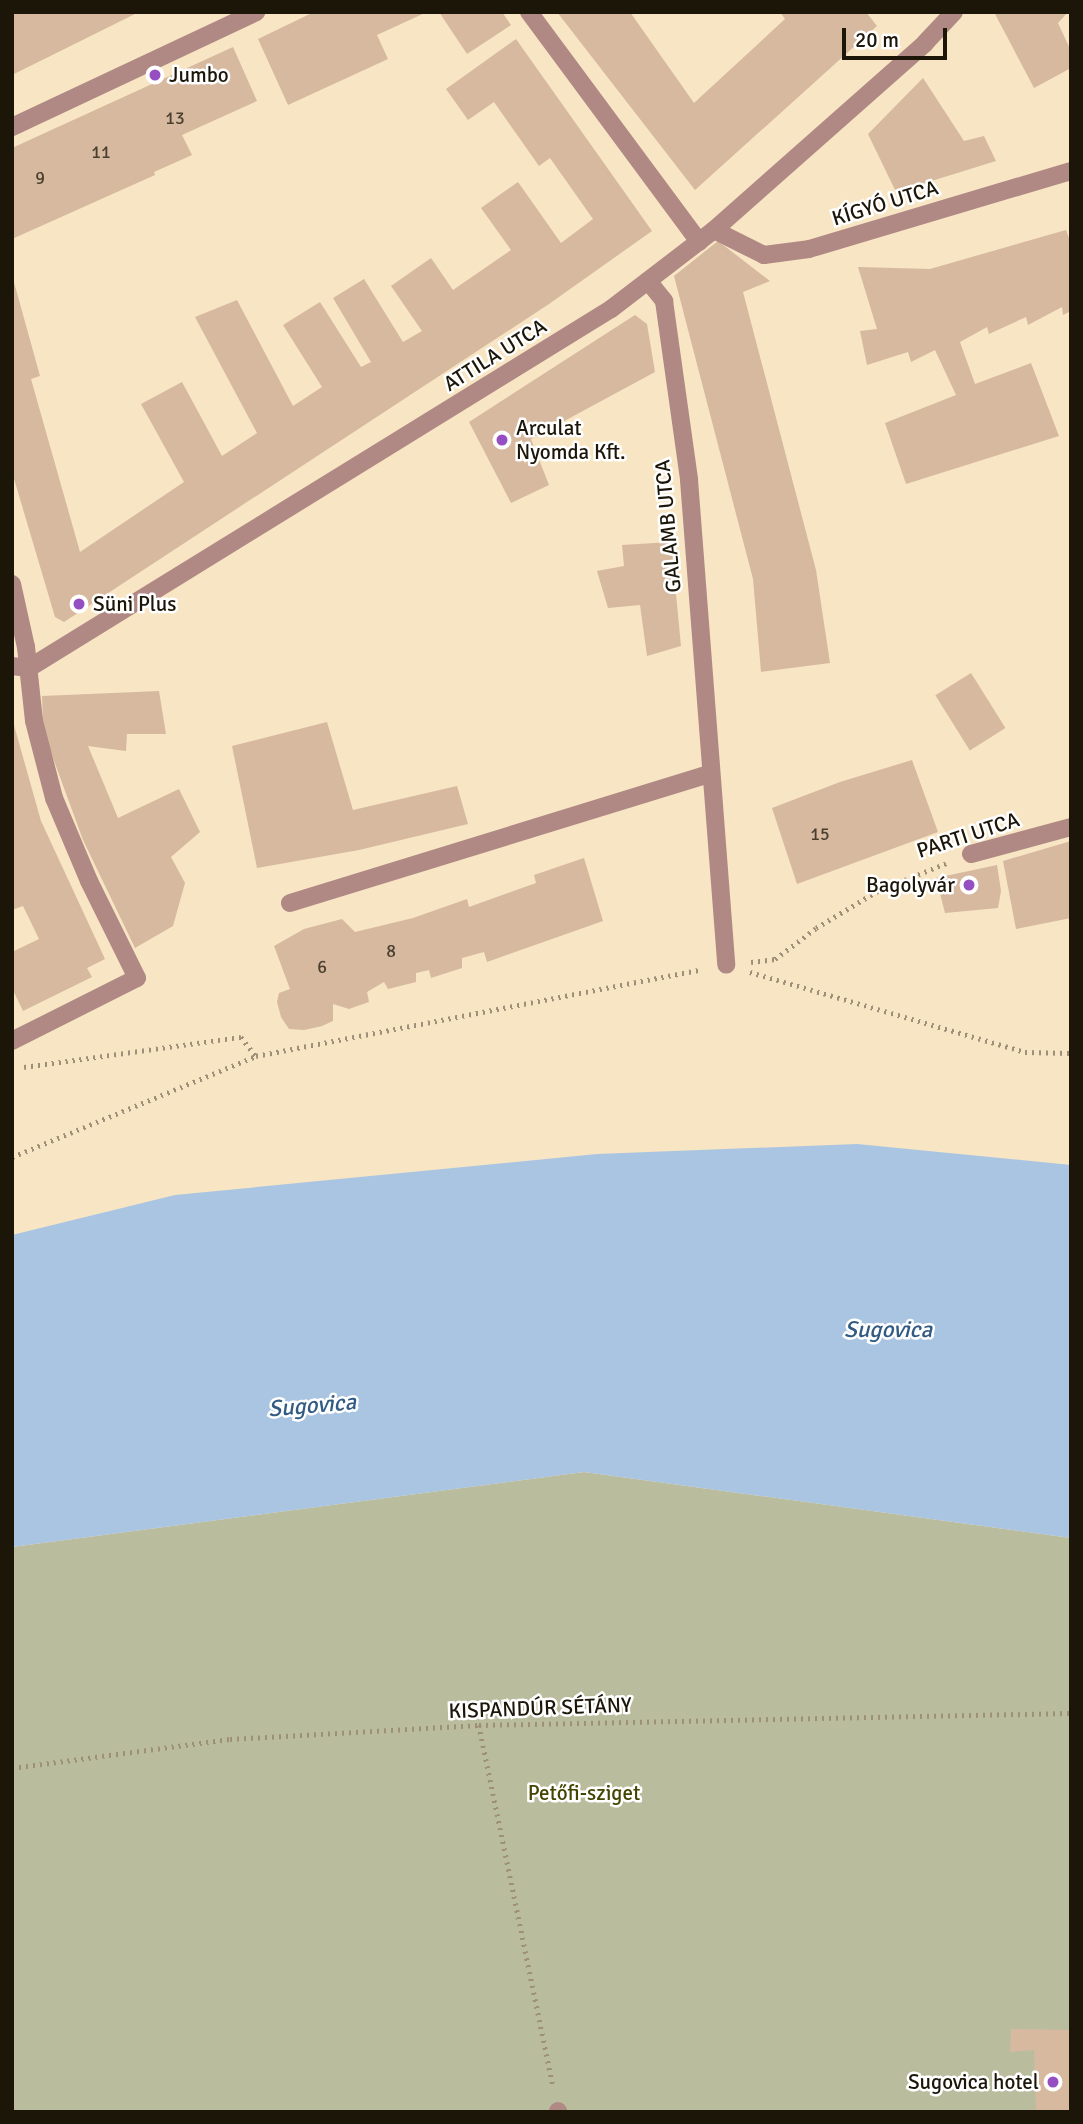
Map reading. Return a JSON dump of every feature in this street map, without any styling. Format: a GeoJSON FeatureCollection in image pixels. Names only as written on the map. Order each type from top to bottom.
{"type":"FeatureCollection","features":[{"type":"Feature","properties":{"kind":"street"},"geometry":{"type":"LineString","coordinates":[[12,127],[256,12]]}},
{"type":"Feature","properties":{"kind":"street"},"geometry":{"type":"LineString","coordinates":[[528,12],[699,242]]}},
{"type":"Feature","properties":{"kind":"street","name":"ATTILA UTCA"},"geometry":{"type":"LineString","coordinates":[[21,667],[611,309],[714,230],[925,43],[954,12]]}},
{"type":"Feature","properties":{"kind":"street","name":"KÍGYÓ UTCA"},"geometry":{"type":"LineString","coordinates":[[714,230],[764,255],[809,249],[1071,171]]}},
{"type":"Feature","properties":{"kind":"street","name":"GALAMB UTCA"},"geometry":{"type":"LineString","coordinates":[[648,281],[664,300],[689,480],[709,774],[726,965]]}},
{"type":"Feature","properties":{"kind":"street"},"geometry":{"type":"LineString","coordinates":[[12,584],[21,667],[54,798],[89,881],[136,978],[12,1041]]}},
{"type":"Feature","properties":{"kind":"street"},"geometry":{"type":"LineString","coordinates":[[290,903],[709,774]]}},
{"type":"Feature","properties":{"kind":"street","name":"PARTI UTCA"},"geometry":{"type":"LineString","coordinates":[[971,854],[1071,827]]}},
{"type":"Feature","properties":{"kind":"path","name":"PARTI UTCA"},"geometry":{"type":"LineString","coordinates":[[775,959],[816,928],[880,890],[971,854]]}},
{"type":"Feature","properties":{"kind":"path"},"geometry":{"type":"LineString","coordinates":[[12,1157],[256,1056],[726,965],[1024,1052],[1071,1053]]}},
{"type":"Feature","properties":{"kind":"path"},"geometry":{"type":"LineString","coordinates":[[12,1068],[241,1037],[256,1056]]}},
{"type":"Feature","properties":{"kind":"path","name":"KISPANDÚR SÉTÁNY"},"geometry":{"type":"LineString","coordinates":[[12,1768],[230,1739],[479,1724],[1071,1713]]}},
{"type":"Feature","properties":{"kind":"path"},"geometry":{"type":"LineString","coordinates":[[479,1724],[558,2111]]}},
{"type":"Feature","properties":{"kind":"green space","name":"Petőfi-sziget"},"geometry":{"type":"Polygon","coordinates":[[[584,1472],[1071,1538],[1071,2112],[12,2112],[12,1547],[584,1472]]]}},
{"type":"Feature","properties":{"kind":"water","name":"Sugovica"},"geometry":{"type":"Polygon","coordinates":[[[857,1144],[1071,1165],[1071,1538],[584,1472],[12,1547],[12,1235],[175,1195],[597,1154],[857,1144]]]}},
{"type":"Feature","properties":{"kind":"building"},"geometry":{"type":"Polygon","coordinates":[[[12,12],[139,12],[12,75],[12,12]]]}},
{"type":"Feature","properties":{"kind":"building"},"geometry":{"type":"Polygon","coordinates":[[[314,12],[427,12],[377,35],[388,59],[288,105],[258,39],[314,12]]]}},
{"type":"Feature","properties":{"kind":"building"},"geometry":{"type":"Polygon","coordinates":[[[439,12],[502,12],[511,25],[467,54],[439,12]]]}},
{"type":"Feature","properties":{"kind":"building"},"geometry":{"type":"Polygon","coordinates":[[[557,12],[630,12],[694,103],[785,19],[780,12],[866,12],[877,26],[695,190],[557,12]]]}},
{"type":"Feature","properties":{"kind":"building"},"geometry":{"type":"Polygon","coordinates":[[[994,12],[1068,12],[1058,23],[1071,51],[1071,68],[1034,88],[994,12]]]}},
{"type":"Feature","properties":{"kind":"building"},"geometry":{"type":"Polygon","coordinates":[[[516,39],[652,231],[549,304],[64,622],[55,617],[12,472],[12,275],[40,376],[31,379],[80,552],[184,482],[141,404],[182,382],[222,456],[257,433],[195,317],[237,300],[293,406],[322,387],[283,325],[320,302],[361,367],[371,362],[333,298],[364,279],[403,342],[422,331],[391,286],[431,258],[453,290],[511,250],[481,208],[518,182],[561,243],[593,219],[550,158],[539,166],[494,102],[468,120],[446,89],[516,39]]]}},
{"type":"Feature","properties":{"kind":"building"},"geometry":{"type":"Polygon","coordinates":[[[233,47],[257,101],[182,135],[192,155],[154,172],[155,175],[12,239],[12,148],[233,47]]]}},
{"type":"Feature","properties":{"kind":"building"},"geometry":{"type":"Polygon","coordinates":[[[923,78],[964,141],[984,136],[996,161],[896,192],[868,134],[923,78]]]}},
{"type":"Feature","properties":{"kind":"building"},"geometry":{"type":"Polygon","coordinates":[[[1066,230],[1071,243],[1071,311],[1063,315],[1062,307],[1028,325],[1026,317],[989,334],[987,327],[960,342],[975,384],[1031,363],[1059,436],[906,484],[885,423],[956,395],[935,350],[911,362],[908,352],[867,365],[860,331],[877,329],[858,267],[930,269],[1066,230]]]}},
{"type":"Feature","properties":{"kind":"building"},"geometry":{"type":"Polygon","coordinates":[[[718,241],[770,281],[743,292],[816,570],[830,663],[761,672],[753,579],[674,276],[718,241]]]}},
{"type":"Feature","properties":{"kind":"building"},"geometry":{"type":"Polygon","coordinates":[[[635,315],[647,324],[655,372],[531,439],[549,485],[511,503],[469,422],[635,315]]]}},
{"type":"Feature","properties":{"kind":"building"},"geometry":{"type":"Polygon","coordinates":[[[671,542],[681,646],[647,656],[640,605],[608,608],[597,571],[624,566],[622,545],[671,542]]]}},
{"type":"Feature","properties":{"kind":"building"},"geometry":{"type":"Polygon","coordinates":[[[971,673],[1005,728],[970,750],[935,695],[971,673]]]}},
{"type":"Feature","properties":{"kind":"building"},"geometry":{"type":"Polygon","coordinates":[[[159,691],[166,734],[127,734],[126,751],[88,746],[118,818],[179,789],[200,832],[171,857],[185,883],[173,926],[135,948],[83,840],[43,727],[42,696],[159,691]]]}},
{"type":"Feature","properties":{"kind":"building"},"geometry":{"type":"Polygon","coordinates":[[[12,718],[41,821],[105,959],[87,968],[92,977],[23,1011],[12,988],[12,952],[39,939],[23,906],[12,910],[12,718]]]}},
{"type":"Feature","properties":{"kind":"building"},"geometry":{"type":"Polygon","coordinates":[[[327,722],[353,810],[457,786],[468,824],[359,850],[257,868],[232,746],[327,722]]]}},
{"type":"Feature","properties":{"kind":"building"},"geometry":{"type":"Polygon","coordinates":[[[912,760],[938,832],[797,884],[772,808],[840,782],[912,760]]]}},
{"type":"Feature","properties":{"kind":"building"},"geometry":{"type":"Polygon","coordinates":[[[1071,841],[1071,918],[1016,929],[1003,861],[1071,841]]]}},
{"type":"Feature","properties":{"kind":"building"},"geometry":{"type":"Polygon","coordinates":[[[584,858],[603,921],[487,962],[484,952],[462,958],[462,968],[431,978],[429,970],[416,973],[416,982],[388,989],[384,982],[367,992],[369,1002],[349,1009],[333,1004],[333,1021],[322,1026],[304,1030],[289,1029],[281,1017],[277,1002],[279,993],[290,989],[274,946],[304,929],[342,919],[355,932],[413,918],[467,899],[469,907],[536,883],[534,875],[584,858]]]}},
{"type":"Feature","properties":{"kind":"building","name":"Bagolyvár"},"geometry":{"type":"Polygon","coordinates":[[[997,865],[1001,891],[998,908],[945,913],[936,878],[997,865]]]}},
{"type":"Feature","properties":{"kind":"building","name":"Sugovica hotel"},"geometry":{"type":"Polygon","coordinates":[[[1011,2029],[1071,2030],[1071,2112],[1036,2112],[1034,2050],[1010,2052],[1011,2029]]]}},
{"type":"Feature","properties":{"kind":"place","name":"Jumbo"},"geometry":{"type":"Point","coordinates":[155,75]}},
{"type":"Feature","properties":{"kind":"place","name":"Arculat Nyomda Kft."},"geometry":{"type":"Point","coordinates":[502,440]}},
{"type":"Feature","properties":{"kind":"place","name":"Süni Plus"},"geometry":{"type":"Point","coordinates":[79,604]}},
{"type":"Feature","properties":{"kind":"place","name":"Bagolyvár"},"geometry":{"type":"Point","coordinates":[969,885]}},
{"type":"Feature","properties":{"kind":"place","name":"Sugovica hotel"},"geometry":{"type":"Point","coordinates":[1053,2082]}}]}
